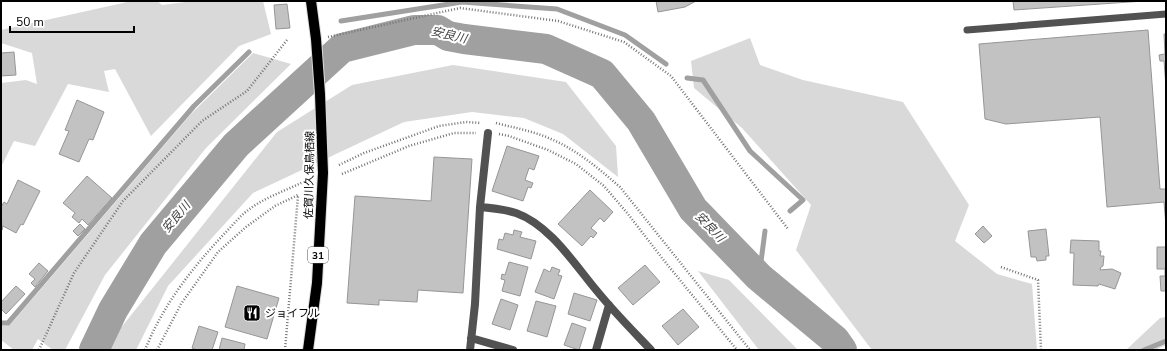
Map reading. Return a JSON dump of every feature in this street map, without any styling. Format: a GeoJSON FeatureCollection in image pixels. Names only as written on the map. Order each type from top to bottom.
{"type":"FeatureCollection","features":[{"type":"Feature","properties":{"kind":"main road","name":"佐賀川久保鳥栖線"},"geometry":{"type":"LineString","coordinates":[[308,350],[317,283],[322,160],[320,94],[316,39],[311,1]]}},
{"type":"Feature","properties":{"kind":"street"},"geometry":{"type":"LineString","coordinates":[[470,350],[475,304],[480,206],[488,133]]}},
{"type":"Feature","properties":{"kind":"street"},"geometry":{"type":"LineString","coordinates":[[480,206],[517,213],[530,220],[548,234],[559,244],[609,305],[651,350]]}},
{"type":"Feature","properties":{"kind":"street"},"geometry":{"type":"LineString","coordinates":[[596,350],[609,305]]}},
{"type":"Feature","properties":{"kind":"street"},"geometry":{"type":"LineString","coordinates":[[472,338],[513,350]]}},
{"type":"Feature","properties":{"kind":"lane"},"geometry":{"type":"LineString","coordinates":[[967,30],[1166,14]]}},
{"type":"Feature","properties":{"kind":"path"},"geometry":{"type":"LineString","coordinates":[[316,39],[460,8],[558,22],[624,42],[671,76],[788,229]]}},
{"type":"Feature","properties":{"kind":"path"},"geometry":{"type":"LineString","coordinates":[[39,350],[74,273],[123,202],[202,121],[247,91],[287,40]]}},
{"type":"Feature","properties":{"kind":"path"},"geometry":{"type":"LineString","coordinates":[[339,165],[364,153],[439,126],[466,122],[488,123]]}},
{"type":"Feature","properties":{"kind":"path"},"geometry":{"type":"LineString","coordinates":[[496,123],[528,131],[550,139],[576,152],[620,187],[750,350]]}},
{"type":"Feature","properties":{"kind":"path"},"geometry":{"type":"LineString","coordinates":[[342,174],[409,146],[454,134],[488,133],[509,136],[548,150],[576,164],[604,186],[737,350]]}},
{"type":"Feature","properties":{"kind":"path"},"geometry":{"type":"LineString","coordinates":[[145,350],[152,332],[173,295],[194,268],[246,211],[263,201],[303,182]]}},
{"type":"Feature","properties":{"kind":"path"},"geometry":{"type":"LineString","coordinates":[[157,350],[181,304],[218,252],[275,206],[298,195],[285,350]]}},
{"type":"Feature","properties":{"kind":"path"},"geometry":{"type":"LineString","coordinates":[[1001,267],[1038,280],[1041,350]]}},
{"type":"Feature","properties":{"kind":"shaded area"},"geometry":{"type":"Polygon","coordinates":[[[132,1],[157,1],[162,5],[193,1],[263,1],[271,34],[239,46],[151,136],[115,69],[104,71],[109,92],[68,84],[35,146],[14,141],[1,167],[1,83],[26,80],[37,84],[32,53],[1,43],[1,30],[132,1]]]}},
{"type":"Feature","properties":{"kind":"shaded area"},"geometry":{"type":"Polygon","coordinates":[[[750,38],[760,65],[803,80],[903,102],[969,205],[955,241],[997,274],[1032,284],[1037,350],[872,350],[796,250],[811,205],[742,128],[694,88],[691,61],[750,38]]]}},
{"type":"Feature","properties":{"kind":"shaded area"},"geometry":{"type":"Polygon","coordinates":[[[253,53],[291,64],[206,148],[105,275],[65,350],[53,350],[38,339],[32,350],[14,350],[1,340],[1,326],[10,325],[191,114],[253,53]]]}},
{"type":"Feature","properties":{"kind":"shaded area"},"geometry":{"type":"Polygon","coordinates":[[[453,65],[566,82],[616,146],[618,177],[563,134],[524,118],[472,112],[404,122],[253,193],[168,286],[136,350],[110,350],[116,334],[277,132],[352,85],[453,65]]]}},
{"type":"Feature","properties":{"kind":"shaded area"},"geometry":{"type":"Polygon","coordinates":[[[698,271],[729,280],[798,350],[759,350],[698,271]]]}},
{"type":"Feature","properties":{"kind":"shaded area"},"geometry":{"type":"Polygon","coordinates":[[[1166,317],[1166,345],[1155,350],[1126,350],[1160,318],[1166,317]]]}},
{"type":"Feature","properties":{"kind":"building"},"geometry":{"type":"Polygon","coordinates":[[[656,1],[696,1],[685,7],[658,12],[656,1]]]}},
{"type":"Feature","properties":{"kind":"building"},"geometry":{"type":"Polygon","coordinates":[[[1013,1],[1144,1],[1014,10],[1013,1]]]}},
{"type":"Feature","properties":{"kind":"building"},"geometry":{"type":"Polygon","coordinates":[[[287,4],[290,28],[276,29],[274,5],[287,4]]]}},
{"type":"Feature","properties":{"kind":"building"},"geometry":{"type":"Polygon","coordinates":[[[1148,30],[1160,189],[1166,189],[1166,226],[1164,202],[1107,207],[1100,117],[1006,124],[985,119],[979,44],[1148,30]]]}},
{"type":"Feature","properties":{"kind":"building"},"geometry":{"type":"Polygon","coordinates":[[[1164,34],[1166,34],[1166,87],[1164,61],[1160,61],[1159,55],[1165,54],[1164,34]]]}},
{"type":"Feature","properties":{"kind":"building"},"geometry":{"type":"Polygon","coordinates":[[[14,52],[16,75],[1,76],[1,53],[14,52]]]}},
{"type":"Feature","properties":{"kind":"building"},"geometry":{"type":"Polygon","coordinates":[[[77,100],[104,112],[93,140],[89,139],[79,162],[59,154],[69,131],[65,130],[77,100]]]}},
{"type":"Feature","properties":{"kind":"building"},"geometry":{"type":"Polygon","coordinates":[[[507,146],[539,156],[534,170],[529,168],[525,180],[533,183],[531,188],[528,187],[523,201],[492,191],[507,146]]]}},
{"type":"Feature","properties":{"kind":"building"},"geometry":{"type":"Polygon","coordinates":[[[434,157],[472,159],[463,293],[418,290],[417,302],[379,300],[379,305],[347,303],[355,196],[431,201],[434,157]]]}},
{"type":"Feature","properties":{"kind":"building"},"geometry":{"type":"Polygon","coordinates":[[[87,176],[112,198],[88,225],[82,219],[79,223],[72,217],[75,213],[63,203],[87,176]]]}},
{"type":"Feature","properties":{"kind":"building"},"geometry":{"type":"Polygon","coordinates":[[[18,180],[40,191],[23,225],[21,224],[16,233],[3,226],[2,230],[1,207],[4,202],[7,204],[18,180]]]}},
{"type":"Feature","properties":{"kind":"building"},"geometry":{"type":"Polygon","coordinates":[[[590,190],[613,212],[604,222],[600,218],[591,228],[597,233],[593,238],[591,236],[582,246],[558,224],[590,190]]]}},
{"type":"Feature","properties":{"kind":"building"},"geometry":{"type":"Polygon","coordinates":[[[80,224],[85,229],[78,236],[73,231],[80,224]]]}},
{"type":"Feature","properties":{"kind":"building"},"geometry":{"type":"Polygon","coordinates":[[[983,226],[992,236],[984,243],[975,234],[983,226]]]}},
{"type":"Feature","properties":{"kind":"building"},"geometry":{"type":"Polygon","coordinates":[[[1046,229],[1049,256],[1046,256],[1046,260],[1037,261],[1036,257],[1031,257],[1028,231],[1046,229]]]}},
{"type":"Feature","properties":{"kind":"building"},"geometry":{"type":"Polygon","coordinates":[[[514,230],[522,232],[520,237],[536,241],[531,259],[497,249],[499,239],[503,240],[505,233],[513,235],[514,230]]]}},
{"type":"Feature","properties":{"kind":"building"},"geometry":{"type":"Polygon","coordinates":[[[1071,240],[1099,241],[1099,251],[1101,251],[1100,256],[1104,256],[1103,266],[1100,270],[1112,269],[1121,273],[1115,289],[1099,284],[1098,286],[1073,285],[1074,253],[1070,253],[1071,240]]]}},
{"type":"Feature","properties":{"kind":"building"},"geometry":{"type":"Polygon","coordinates":[[[1157,247],[1166,247],[1166,291],[1161,291],[1160,276],[1165,276],[1165,269],[1157,269],[1157,247]]]}},
{"type":"Feature","properties":{"kind":"building"},"geometry":{"type":"Polygon","coordinates":[[[509,262],[528,267],[520,296],[502,291],[505,280],[501,279],[502,274],[505,275],[509,262]]]}},
{"type":"Feature","properties":{"kind":"building"},"geometry":{"type":"Polygon","coordinates":[[[39,263],[48,271],[35,287],[31,283],[35,279],[29,274],[39,263]]]}},
{"type":"Feature","properties":{"kind":"building"},"geometry":{"type":"Polygon","coordinates":[[[645,265],[660,282],[633,305],[618,288],[645,265]]]}},
{"type":"Feature","properties":{"kind":"building"},"geometry":{"type":"Polygon","coordinates":[[[552,267],[560,270],[558,275],[562,276],[554,299],[535,292],[544,269],[550,272],[552,267]]]}},
{"type":"Feature","properties":{"kind":"building"},"geometry":{"type":"Polygon","coordinates":[[[16,286],[25,294],[6,314],[1,309],[1,302],[16,286]]]}},
{"type":"Feature","properties":{"kind":"building","name":"ジョイフル"},"geometry":{"type":"Polygon","coordinates":[[[237,286],[279,298],[267,339],[225,327],[237,286]]]}},
{"type":"Feature","properties":{"kind":"building"},"geometry":{"type":"Polygon","coordinates":[[[574,293],[597,300],[590,321],[568,314],[574,293]]]}},
{"type":"Feature","properties":{"kind":"building"},"geometry":{"type":"Polygon","coordinates":[[[501,299],[518,305],[510,330],[492,324],[501,299]]]}},
{"type":"Feature","properties":{"kind":"building"},"geometry":{"type":"Polygon","coordinates":[[[536,301],[556,306],[547,337],[527,331],[536,301]]]}},
{"type":"Feature","properties":{"kind":"building"},"geometry":{"type":"Polygon","coordinates":[[[683,309],[699,327],[678,345],[662,326],[683,309]]]}},
{"type":"Feature","properties":{"kind":"building"},"geometry":{"type":"Polygon","coordinates":[[[572,323],[586,328],[579,350],[564,345],[572,323]]]}},
{"type":"Feature","properties":{"kind":"building"},"geometry":{"type":"Polygon","coordinates":[[[199,326],[218,332],[212,350],[197,350],[192,348],[199,326]]]}},
{"type":"Feature","properties":{"kind":"building"},"geometry":{"type":"Polygon","coordinates":[[[222,338],[245,344],[244,350],[219,350],[222,338]]]}},
{"type":"Feature","properties":{"kind":"waterway"},"geometry":{"type":"LineString","coordinates":[[341,21],[462,2],[557,9],[625,35],[666,64]]}},
{"type":"Feature","properties":{"kind":"waterway","name":"安良川"},"geometry":{"type":"LineString","coordinates":[[94,350],[113,310],[153,244],[236,145],[342,48],[414,30],[438,30],[448,36],[464,39],[546,49],[602,74],[641,121],[693,209],[759,277],[835,340],[842,350]]}},
{"type":"Feature","properties":{"kind":"waterway"},"geometry":{"type":"LineString","coordinates":[[1,323],[8,323],[194,106],[249,52]]}},
{"type":"Feature","properties":{"kind":"waterway"},"geometry":{"type":"LineString","coordinates":[[687,78],[703,80],[750,151],[803,200],[790,211]]}},
{"type":"Feature","properties":{"kind":"waterway"},"geometry":{"type":"LineString","coordinates":[[759,277],[765,231]]}},
{"type":"Feature","properties":{"kind":"waterway"},"geometry":{"type":"LineString","coordinates":[[1144,350],[1166,341]]}},
{"type":"Feature","properties":{"kind":"place","name":"ジョイフル"},"geometry":{"type":"Point","coordinates":[252,313]}}]}
